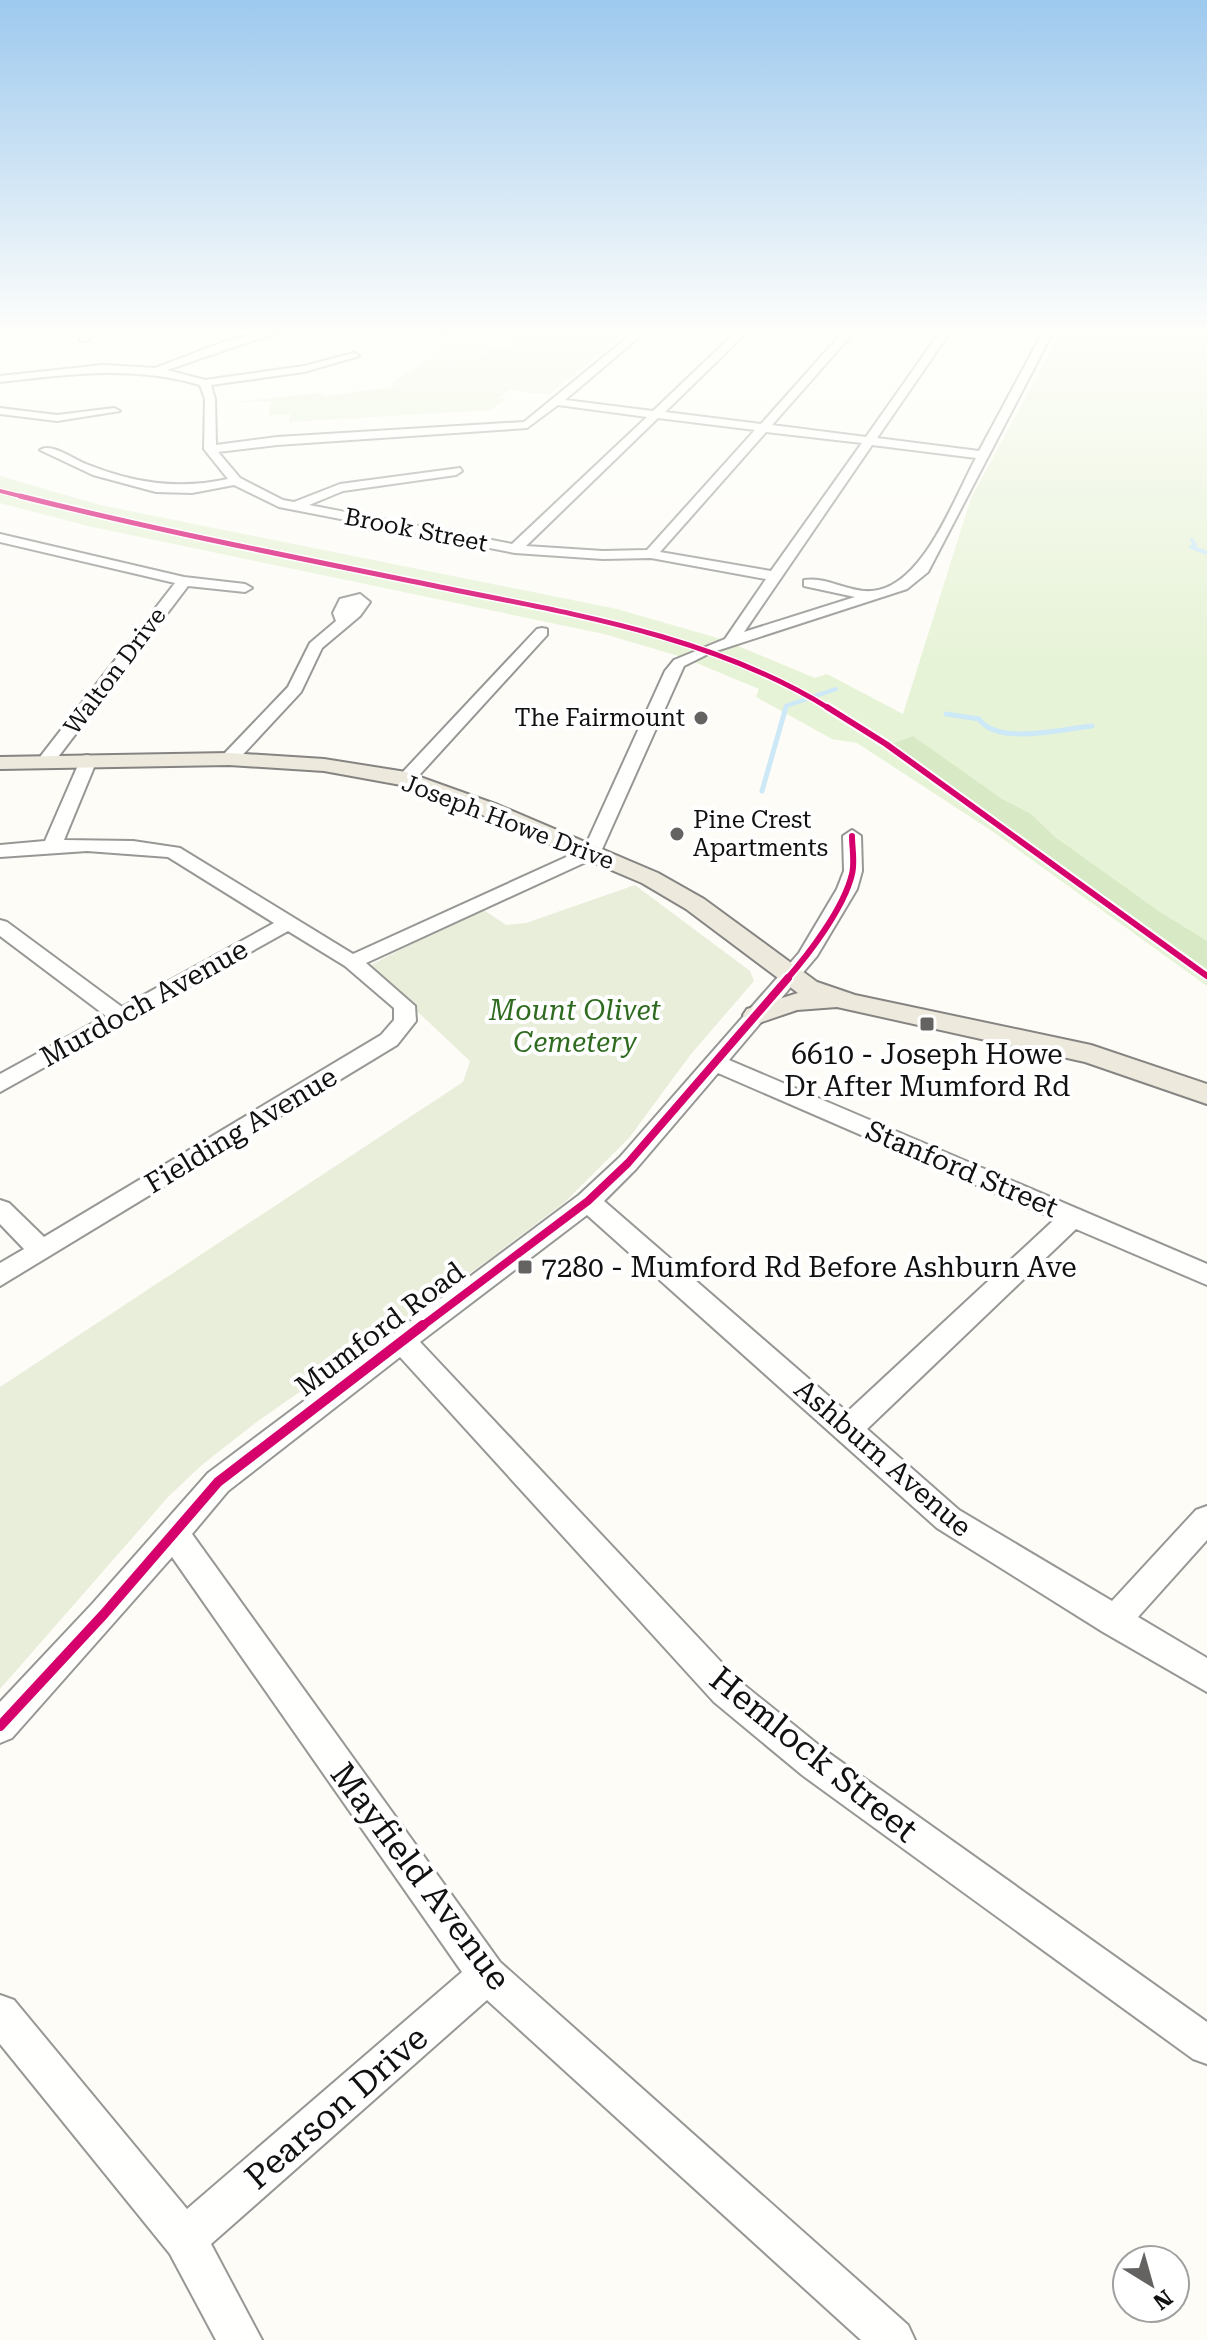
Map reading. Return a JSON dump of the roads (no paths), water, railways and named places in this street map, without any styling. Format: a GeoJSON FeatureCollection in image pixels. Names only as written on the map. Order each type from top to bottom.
{"type":"FeatureCollection","features":[{"type":"Feature","properties":{"kind":"main road","name":"Joseph Howe Drive"},"geometry":{"type":"LineString","coordinates":[[0,763],[229,759],[324,765],[406,779],[650,878],[695,904],[808,988],[849,1002],[1091,1054],[1207,1094]]}},
{"type":"Feature","properties":{"kind":"main road","name":"Joseph Howe Drive"},"geometry":{"type":"LineString","coordinates":[[792,975],[818,978],[919,1006],[1077,1038],[1207,1080]]}},
{"type":"Feature","properties":{"kind":"main road"},"geometry":{"type":"LineString","coordinates":[[756,1015],[795,1002],[819,999],[849,1002]]}},
{"type":"Feature","properties":{"kind":"street"},"geometry":{"type":"LineString","coordinates":[[210,441],[210,449],[275,441]]}},
{"type":"Feature","properties":{"kind":"street"},"geometry":{"type":"LineString","coordinates":[[515,549],[627,441]]}},
{"type":"Feature","properties":{"kind":"street"},"geometry":{"type":"LineString","coordinates":[[651,554],[752,441]]}},
{"type":"Feature","properties":{"kind":"street"},"geometry":{"type":"LineString","coordinates":[[731,641],[871,441]]}},
{"type":"Feature","properties":{"kind":"street"},"geometry":{"type":"LineString","coordinates":[[881,441],[982,455]]}},
{"type":"Feature","properties":{"kind":"street"},"geometry":{"type":"LineString","coordinates":[[352,962],[592,852],[673,671],[695,654],[902,586],[923,569],[989,441]]}},
{"type":"Feature","properties":{"kind":"street","name":"Brook Street"},"geometry":{"type":"LineString","coordinates":[[210,449],[236,481],[261,496],[296,506],[515,549],[603,555],[651,554],[774,576]]}},
{"type":"Feature","properties":{"kind":"street"},"geometry":{"type":"LineString","coordinates":[[46,450],[92,471],[164,489],[190,490],[236,481]]}},
{"type":"Feature","properties":{"kind":"street"},"geometry":{"type":"LineString","coordinates":[[296,506],[340,488],[456,471]]}},
{"type":"Feature","properties":{"kind":"street","name":"Walton Drive"},"geometry":{"type":"LineString","coordinates":[[0,538],[184,581],[245,588]]}},
{"type":"Feature","properties":{"kind":"street","name":"Walton Drive"},"geometry":{"type":"LineString","coordinates":[[46,761],[184,581]]}},
{"type":"Feature","properties":{"kind":"street"},"geometry":{"type":"LineString","coordinates":[[809,583],[875,596]]}},
{"type":"Feature","properties":{"kind":"street"},"geometry":{"type":"LineString","coordinates":[[229,759],[287,698],[315,646],[343,621]]}},
{"type":"Feature","properties":{"kind":"street"},"geometry":{"type":"LineString","coordinates":[[406,779],[542,632]]}},
{"type":"Feature","properties":{"kind":"street"},"geometry":{"type":"LineString","coordinates":[[52,847],[88,760]]}},
{"type":"Feature","properties":{"kind":"street","name":"Mumford Road"},"geometry":{"type":"LineString","coordinates":[[0,1726],[104,1614],[218,1482],[401,1340],[588,1201],[628,1163],[807,956],[847,889],[853,871],[852,836]]}},
{"type":"Feature","properties":{"kind":"street","name":"Fielding Avenue"},"geometry":{"type":"LineString","coordinates":[[0,851],[52,847],[173,852],[352,962],[404,1006],[405,1021],[389,1040],[0,1276]]}},
{"type":"Feature","properties":{"kind":"street","name":"Murdoch Avenue"},"geometry":{"type":"LineString","coordinates":[[0,1084],[288,923]]}},
{"type":"Feature","properties":{"kind":"street"},"geometry":{"type":"LineString","coordinates":[[0,926],[122,1017]]}},
{"type":"Feature","properties":{"kind":"street","name":"Stanford Street"},"geometry":{"type":"LineString","coordinates":[[716,1063],[1207,1275]]}},
{"type":"Feature","properties":{"kind":"street","name":"Ashburn Avenue"},"geometry":{"type":"LineString","coordinates":[[588,1201],[948,1519],[1207,1676]]}},
{"type":"Feature","properties":{"kind":"street"},"geometry":{"type":"LineString","coordinates":[[0,1209],[41,1250]]}},
{"type":"Feature","properties":{"kind":"street"},"geometry":{"type":"LineString","coordinates":[[848,1429],[1073,1217]]}},
{"type":"Feature","properties":{"kind":"street","name":"Hemlock Street"},"geometry":{"type":"LineString","coordinates":[[401,1340],[726,1691],[814,1763],[1207,2045]]}},
{"type":"Feature","properties":{"kind":"street"},"geometry":{"type":"LineString","coordinates":[[1114,1621],[1207,1519]]}},
{"type":"Feature","properties":{"kind":"street","name":"Mayfield Avenue"},"geometry":{"type":"LineString","coordinates":[[173,1533],[487,1975],[893,2340]]}},
{"type":"Feature","properties":{"kind":"street","name":"Pearson Drive"},"geometry":{"type":"LineString","coordinates":[[185,2239],[487,1975]]}},
{"type":"Feature","properties":{"kind":"street"},"geometry":{"type":"LineString","coordinates":[[0,2014],[185,2239],[240,2340]]}},
{"type":"Feature","properties":{"kind":"waterway"},"geometry":{"type":"LineString","coordinates":[[1192,540],[1195,545],[1191,547],[1207,553]]}},
{"type":"Feature","properties":{"kind":"waterway"},"geometry":{"type":"LineString","coordinates":[[785,709],[786,706],[836,689]]}},
{"type":"Feature","properties":{"kind":"waterway"},"geometry":{"type":"LineString","coordinates":[[762,791],[786,707]]}},
{"type":"Feature","properties":{"kind":"waterway"},"geometry":{"type":"LineString","coordinates":[[946,714],[979,719],[988,727],[1015,734],[1092,726]]}},
{"type":"Feature","properties":{"kind":"place","name":"The Fairmount"},"geometry":{"type":"Point","coordinates":[701,718]}},
{"type":"Feature","properties":{"kind":"place","name":"Pine Crest Apartments"},"geometry":{"type":"Point","coordinates":[677,834]}},
{"type":"Feature","properties":{"kind":"place","name":"6610 - Joseph Howe Dr After Mumford Rd"},"geometry":{"type":"Point","coordinates":[927,1024]}},
{"type":"Feature","properties":{"kind":"place","name":"7280 - Mumford Rd Before Ashburn Ave"},"geometry":{"type":"Point","coordinates":[525,1267]}},
{"type":"Feature","properties":{"kind":"park label","name":"Mount Olivet Cemetery"},"geometry":{"type":"Point","coordinates":[575,1026]}}]}
